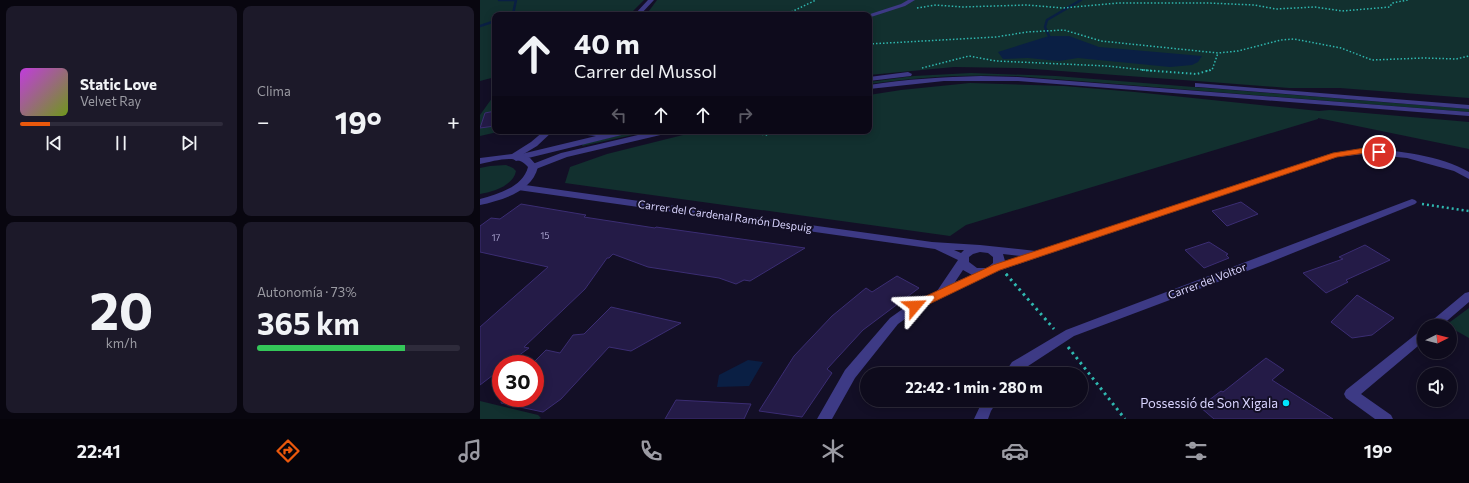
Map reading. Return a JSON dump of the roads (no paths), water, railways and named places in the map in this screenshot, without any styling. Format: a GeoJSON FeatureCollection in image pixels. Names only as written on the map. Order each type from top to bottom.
{"type":"FeatureCollection","features":[{"type":"Feature","properties":{"kind":"street"},"geometry":{"type":"LineString","coordinates":[[640,12],[651,0]]}},
{"type":"Feature","properties":{"kind":"street"},"geometry":{"type":"LineString","coordinates":[[872,15],[903,5],[912,0]]}},
{"type":"Feature","properties":{"kind":"street"},"geometry":{"type":"LineString","coordinates":[[872,79],[929,72],[1018,72],[1469,107]]}},
{"type":"Feature","properties":{"kind":"street"},"geometry":{"type":"LineString","coordinates":[[872,87],[931,79],[1018,79],[1469,114]]}},
{"type":"Feature","properties":{"kind":"street"},"geometry":{"type":"LineString","coordinates":[[515,158],[546,134]]}},
{"type":"Feature","properties":{"kind":"street"},"geometry":{"type":"LineString","coordinates":[[593,134],[605,134]]}},
{"type":"Feature","properties":{"kind":"street"},"geometry":{"type":"LineString","coordinates":[[515,158],[613,134]]}},
{"type":"Feature","properties":{"kind":"street"},"geometry":{"type":"LineString","coordinates":[[533,167],[558,157],[654,134]]}},
{"type":"Feature","properties":{"kind":"street"},"geometry":{"type":"LineString","coordinates":[[824,419],[850,374],[894,321],[915,306],[991,270],[1038,253],[1336,155],[1365,150],[1408,155],[1457,169],[1469,176]]}},
{"type":"Feature","properties":{"kind":"street"},"geometry":{"type":"LineString","coordinates":[[480,161],[497,158],[515,158],[528,160],[533,167]]}},
{"type":"Feature","properties":{"kind":"street"},"geometry":{"type":"LineString","coordinates":[[480,202],[495,198],[518,187],[530,177],[533,167]]}},
{"type":"Feature","properties":{"kind":"street","name":"Carrer del Cardenal Ramón Despuig"},"geometry":{"type":"LineString","coordinates":[[518,187],[932,245],[980,248]]}},
{"type":"Feature","properties":{"kind":"street","name":"Carrer del Voltor"},"geometry":{"type":"LineString","coordinates":[[1016,367],[1070,333],[1259,262],[1412,202]]}},
{"type":"Feature","properties":{"kind":"street","name":"Carrer del Cardenal Ramón Despuig"},"geometry":{"type":"LineString","coordinates":[[932,245],[963,260]]}},
{"type":"Feature","properties":{"kind":"street"},"geometry":{"type":"LineString","coordinates":[[941,293],[969,251],[980,248],[1038,253]]}},
{"type":"Feature","properties":{"kind":"street"},"geometry":{"type":"LineString","coordinates":[[963,260],[969,269],[980,272],[991,270],[999,264],[999,256],[991,250]]}},
{"type":"Feature","properties":{"kind":"street"},"geometry":{"type":"LineString","coordinates":[[1441,319],[1469,296]]}},
{"type":"Feature","properties":{"kind":"street"},"geometry":{"type":"LineString","coordinates":[[1386,419],[1352,394],[1417,340]]}},
{"type":"Feature","properties":{"kind":"street"},"geometry":{"type":"LineString","coordinates":[[981,419],[986,407]]}},
{"type":"Feature","properties":{"kind":"water"},"geometry":{"type":"Polygon","coordinates":[[[1049,36],[1069,36],[1099,47],[1202,56],[1198,62],[1192,65],[1170,67],[1078,58],[1059,61],[1028,58],[1003,59],[998,52],[1049,36]]]}},
{"type":"Feature","properties":{"kind":"water"},"geometry":{"type":"Polygon","coordinates":[[[748,360],[763,362],[749,386],[717,387],[719,375],[748,360]]]}},
{"type":"Feature","properties":{"kind":"waterway"},"geometry":{"type":"LineString","coordinates":[[499,0],[516,0],[513,12]]}},
{"type":"Feature","properties":{"kind":"waterway"},"geometry":{"type":"LineString","coordinates":[[1049,36],[1045,27],[1047,20],[1081,0]]}},
{"type":"Feature","properties":{"kind":"waterway"},"geometry":{"type":"LineString","coordinates":[[480,26],[492,22]]}},
{"type":"Feature","properties":{"kind":"place","name":"Possessió de Son Xigala"},"geometry":{"type":"Point","coordinates":[1286,403]}}]}
